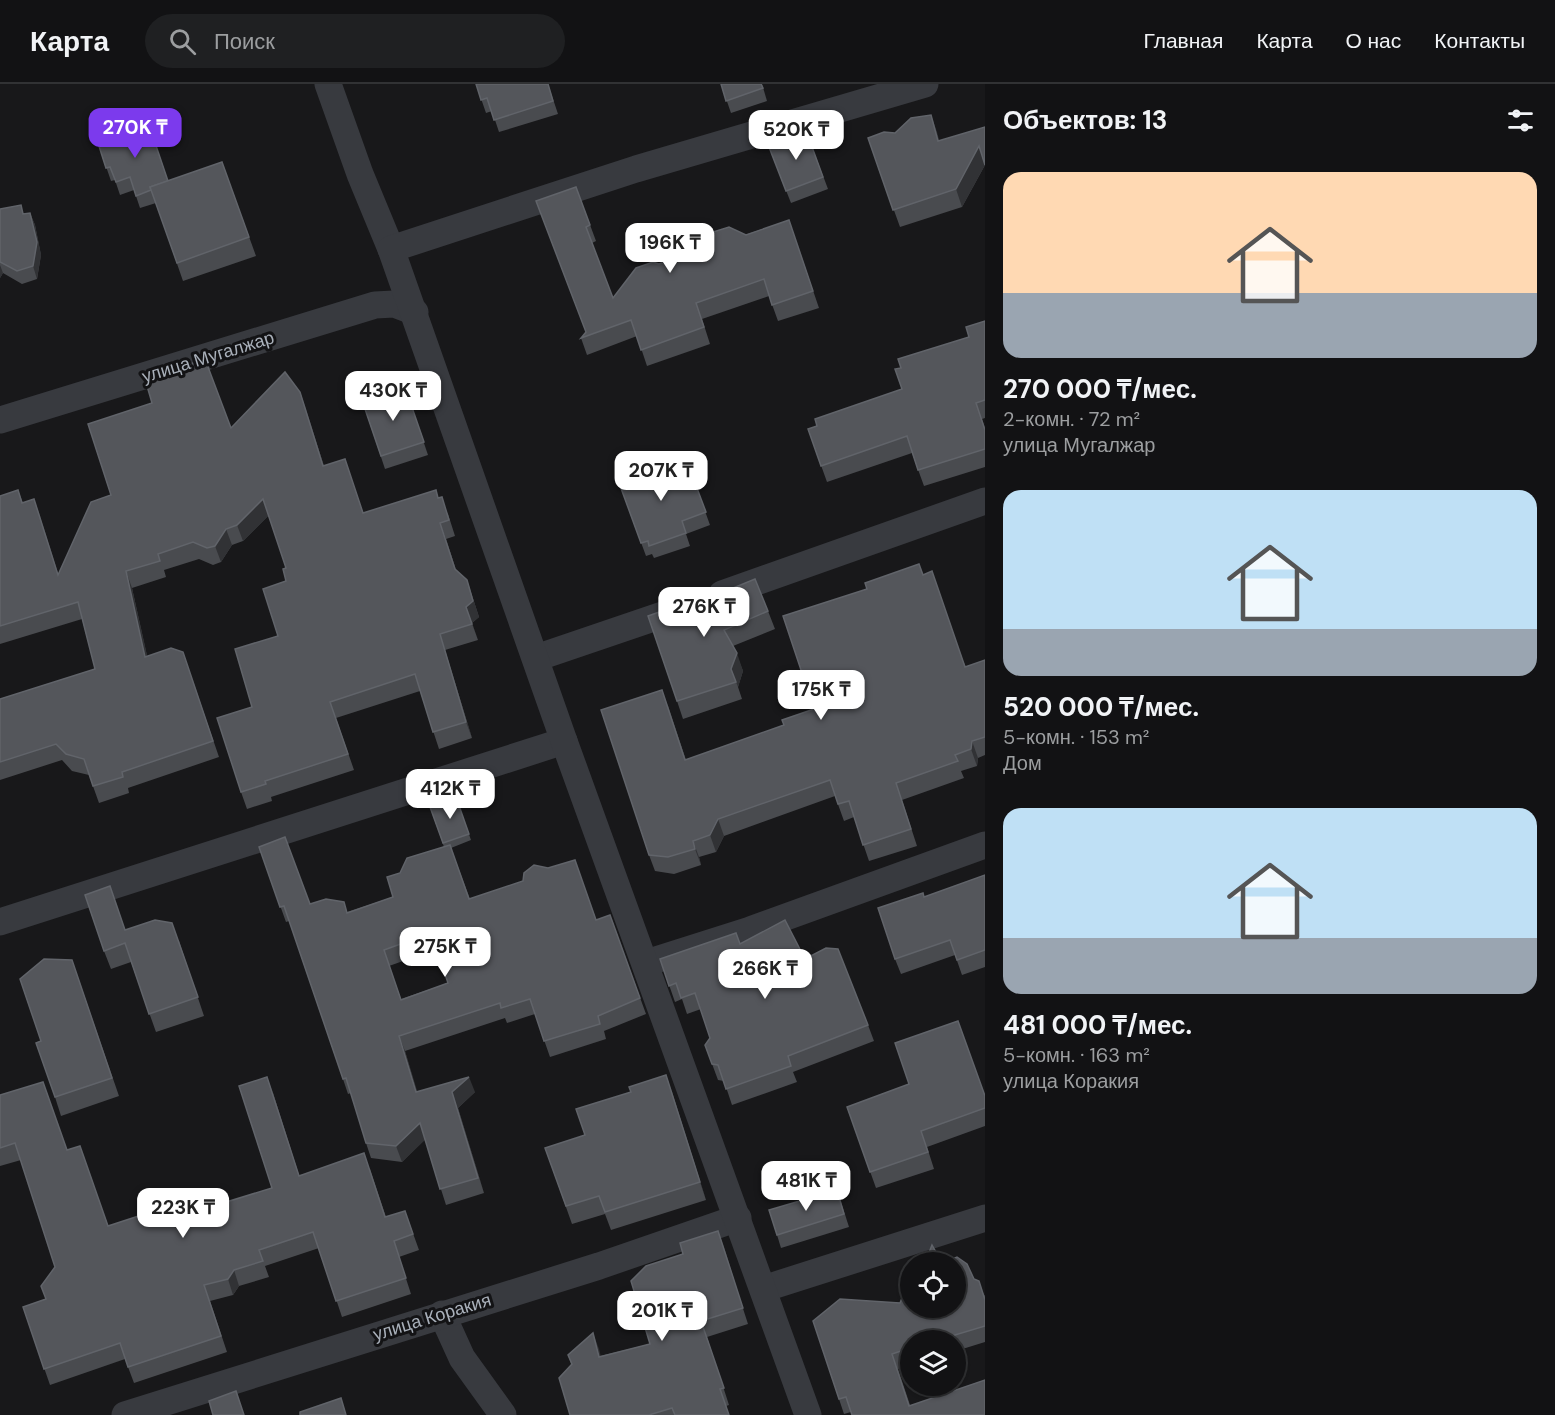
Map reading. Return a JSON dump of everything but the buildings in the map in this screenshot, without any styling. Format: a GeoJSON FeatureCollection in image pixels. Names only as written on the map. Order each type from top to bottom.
{"type":"FeatureCollection","features":[{"type":"Feature","properties":{"kind":"street"},"geometry":{"type":"LineString","coordinates":[[328,84],[360,174],[415,312],[564,741],[808,1415]]}},
{"type":"Feature","properties":{"kind":"street"},"geometry":{"type":"LineString","coordinates":[[391,249],[636,169],[925,84]]}},
{"type":"Feature","properties":{"kind":"street","name":"улица Мугалжар"},"geometry":{"type":"LineString","coordinates":[[0,420],[375,305],[394,304],[415,312]]}},
{"type":"Feature","properties":{"kind":"street"},"geometry":{"type":"LineString","coordinates":[[536,658],[985,501]]}},
{"type":"Feature","properties":{"kind":"street"},"geometry":{"type":"LineString","coordinates":[[0,922],[564,741]]}},
{"type":"Feature","properties":{"kind":"street"},"geometry":{"type":"LineString","coordinates":[[646,963],[761,926],[985,845]]}},
{"type":"Feature","properties":{"kind":"street","name":"улица Коракия"},"geometry":{"type":"LineString","coordinates":[[125,1415],[598,1266],[738,1218]]}},
{"type":"Feature","properties":{"kind":"street"},"geometry":{"type":"LineString","coordinates":[[763,1289],[985,1218]]}},
{"type":"Feature","properties":{"kind":"street"},"geometry":{"type":"LineString","coordinates":[[442,1314],[462,1358],[503,1415]]}}]}
